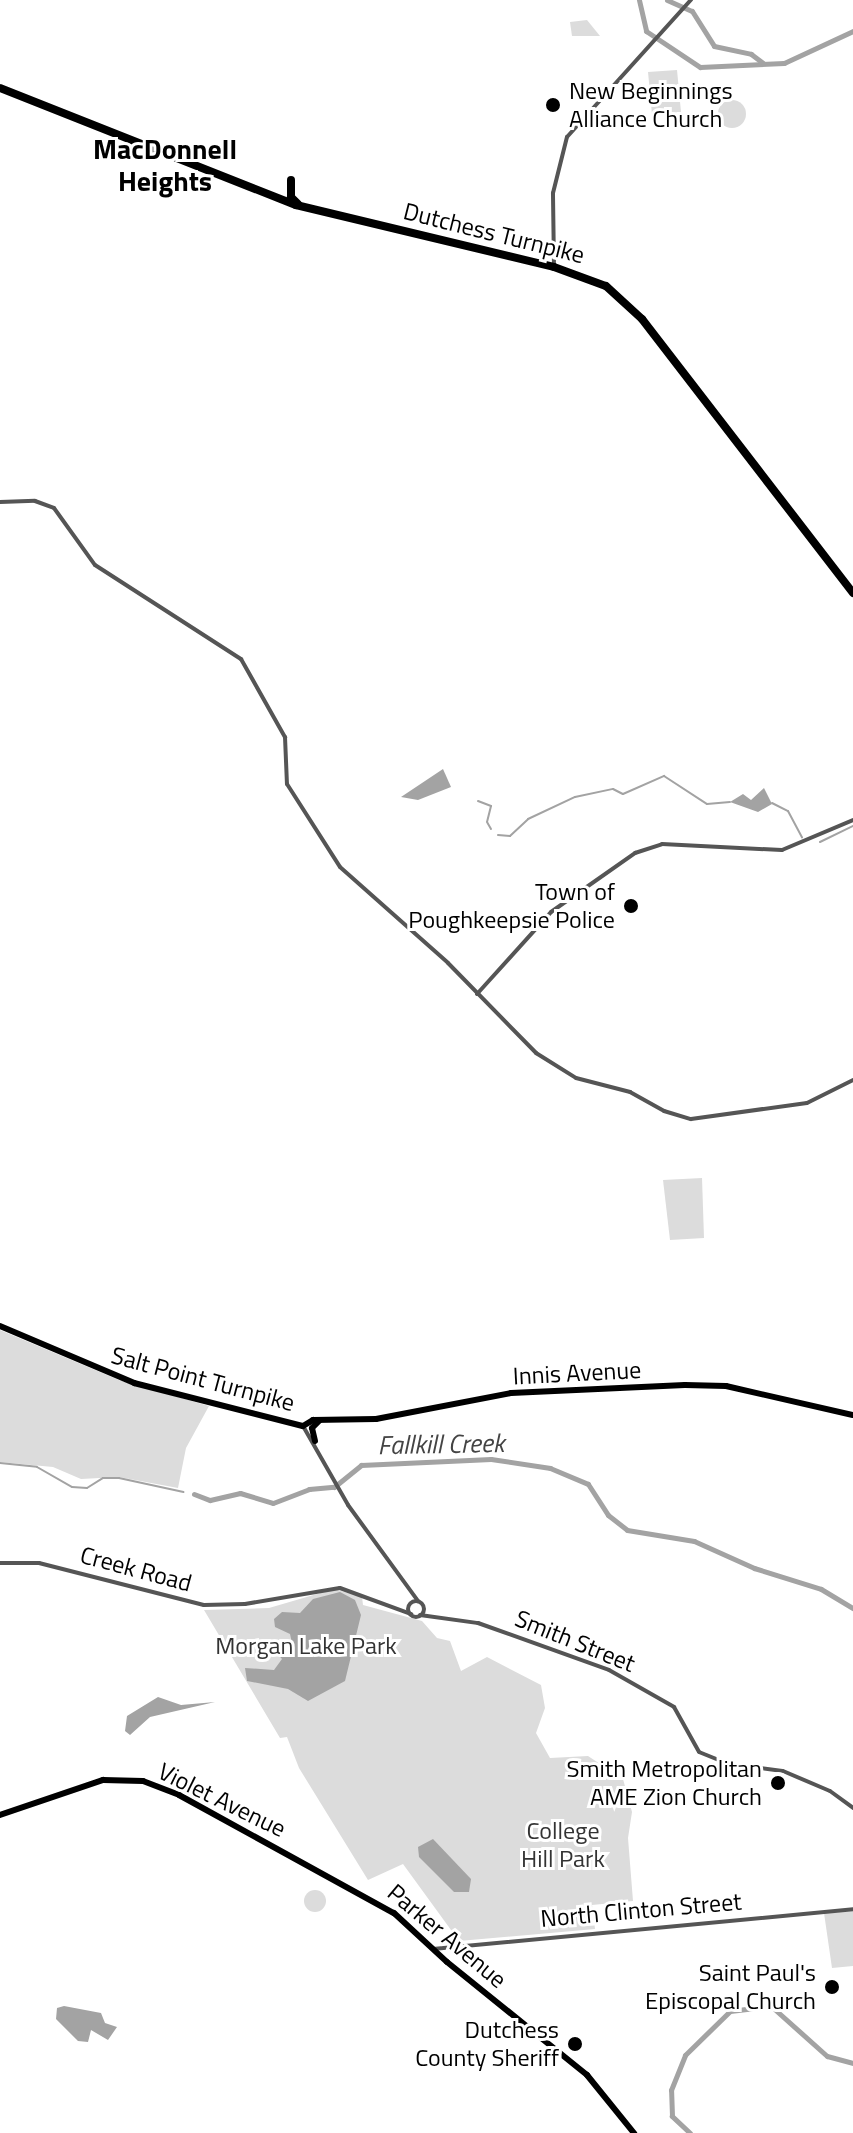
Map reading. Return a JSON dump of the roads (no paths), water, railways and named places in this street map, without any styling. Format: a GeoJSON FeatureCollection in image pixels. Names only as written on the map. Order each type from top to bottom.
{"type":"FeatureCollection","features":[{"type":"Feature","properties":{"kind":"highway","name":"Dutchess Turnpike"},"geometry":{"type":"LineString","coordinates":[[0,88],[302,207],[554,267],[597,281],[633,309],[853,593]]}},
{"type":"Feature","properties":{"kind":"highway"},"geometry":{"type":"LineString","coordinates":[[291,180],[291,197],[302,207]]}},
{"type":"Feature","properties":{"kind":"main road","name":"Salt Point Turnpike"},"geometry":{"type":"LineString","coordinates":[[0,1326],[134,1383],[273,1415],[303,1426]]}},
{"type":"Feature","properties":{"kind":"main road","name":"Innis Avenue"},"geometry":{"type":"LineString","coordinates":[[303,1426],[321,1420],[376,1419],[511,1393],[698,1385],[740,1389],[853,1415]]}},
{"type":"Feature","properties":{"kind":"main road"},"geometry":{"type":"LineString","coordinates":[[273,1415],[321,1420]]}},
{"type":"Feature","properties":{"kind":"main road"},"geometry":{"type":"LineString","coordinates":[[315,1441],[312,1428],[321,1420]]}},
{"type":"Feature","properties":{"kind":"main road","name":"Violet Avenue"},"geometry":{"type":"LineString","coordinates":[[0,1815],[89,1783],[143,1781],[173,1792],[333,1875]]}},
{"type":"Feature","properties":{"kind":"main road","name":"Parker Avenue"},"geometry":{"type":"LineString","coordinates":[[333,1875],[386,1907],[587,2075],[634,2133]]}},
{"type":"Feature","properties":{"kind":"street"},"geometry":{"type":"LineString","coordinates":[[554,267],[553,193],[563,145],[579,119],[690,1]]}},
{"type":"Feature","properties":{"kind":"street"},"geometry":{"type":"LineString","coordinates":[[0,502],[35,501],[54,508],[95,565],[241,659],[285,737],[285,779],[311,827],[345,872],[432,948],[523,1044],[557,1067],[639,1096],[664,1111],[699,1119],[797,1105],[853,1080]]}},
{"type":"Feature","properties":{"kind":"street"},"geometry":{"type":"LineString","coordinates":[[477,994],[548,915],[635,853],[662,844],[775,851],[811,840],[853,820]]}},
{"type":"Feature","properties":{"kind":"street","name":"Salt Point Turnpike"},"geometry":{"type":"LineString","coordinates":[[303,1426],[315,1441],[339,1489],[415,1602],[423,1608]]}},
{"type":"Feature","properties":{"kind":"street","name":"Creek Road"},"geometry":{"type":"LineString","coordinates":[[0,1563],[39,1563],[202,1604],[245,1604],[340,1588],[401,1613],[410,1611],[420,1615]]}},
{"type":"Feature","properties":{"kind":"street"},"geometry":{"type":"LineString","coordinates":[[410,1611],[415,1602]]}},
{"type":"Feature","properties":{"kind":"street"},"geometry":{"type":"LineString","coordinates":[[420,1615],[423,1608]]}},
{"type":"Feature","properties":{"kind":"street","name":"Smith Street"},"geometry":{"type":"LineString","coordinates":[[423,1608],[433,1615]]}},
{"type":"Feature","properties":{"kind":"street","name":"Smith Street"},"geometry":{"type":"LineString","coordinates":[[420,1615],[478,1623],[609,1670],[674,1707],[699,1752],[725,1763],[783,1771],[830,1791],[853,1808]]}},
{"type":"Feature","properties":{"kind":"street","name":"North Clinton Street"},"geometry":{"type":"LineString","coordinates":[[433,1949],[853,1909]]}},
{"type":"Feature","properties":{"kind":"waterway"},"geometry":{"type":"LineString","coordinates":[[639,0],[646,31],[700,67],[784,63],[853,31]]}},
{"type":"Feature","properties":{"kind":"waterway"},"geometry":{"type":"LineString","coordinates":[[667,0],[692,11],[714,46],[751,54],[763,63]]}},
{"type":"Feature","properties":{"kind":"waterway"},"geometry":{"type":"LineString","coordinates":[[498,835],[510,836],[528,819],[575,797],[613,789],[623,794],[664,776],[707,804],[730,802]]}},
{"type":"Feature","properties":{"kind":"waterway"},"geometry":{"type":"LineString","coordinates":[[478,801],[491,806],[487,822],[491,829]]}},
{"type":"Feature","properties":{"kind":"waterway"},"geometry":{"type":"LineString","coordinates":[[772,803],[788,811],[802,837]]}},
{"type":"Feature","properties":{"kind":"waterway"},"geometry":{"type":"LineString","coordinates":[[820,842],[853,826]]}},
{"type":"Feature","properties":{"kind":"waterway","name":"Fallkill Creek"},"geometry":{"type":"LineString","coordinates":[[194,1494],[210,1500],[240,1493],[273,1503],[309,1489],[334,1487],[361,1465],[491,1459],[550,1468],[588,1484],[608,1515],[627,1530],[694,1541],[754,1568],[821,1589],[853,1608]]}},
{"type":"Feature","properties":{"kind":"waterway"},"geometry":{"type":"LineString","coordinates":[[0,1463],[37,1467],[72,1487],[87,1488],[103,1478],[119,1478],[184,1492]]}},
{"type":"Feature","properties":{"kind":"waterway","name":"Fallkill Creek"},"geometry":{"type":"LineString","coordinates":[[690,2133],[672,2116],[671,2090],[685,2055],[730,2011],[771,2006],[827,2056],[853,2063]]}},
{"type":"Feature","properties":{"kind":"place","name":"New Beginnings Alliance Church"},"geometry":{"type":"Point","coordinates":[553,105]}},
{"type":"Feature","properties":{"kind":"place","name":"Town of Poughkeepsie Police"},"geometry":{"type":"Point","coordinates":[631,906]}},
{"type":"Feature","properties":{"kind":"place","name":"Smith Metropolitan AME Zion Church"},"geometry":{"type":"Point","coordinates":[778,1783]}},
{"type":"Feature","properties":{"kind":"place","name":"Saint Paul's Episcopal Church"},"geometry":{"type":"Point","coordinates":[832,1987]}},
{"type":"Feature","properties":{"kind":"place","name":"Dutchess County Sheriff"},"geometry":{"type":"Point","coordinates":[575,2044]}},
{"type":"Feature","properties":{"kind":"district","name":"MacDonnell Heights"},"geometry":{"type":"Point","coordinates":[165,165]}},
{"type":"Feature","properties":{"kind":"park label","name":"Morgan Lake Park"},"geometry":{"type":"Point","coordinates":[306,1646]}},
{"type":"Feature","properties":{"kind":"park label","name":"College Hill Park"},"geometry":{"type":"Point","coordinates":[563,1845]}}]}
